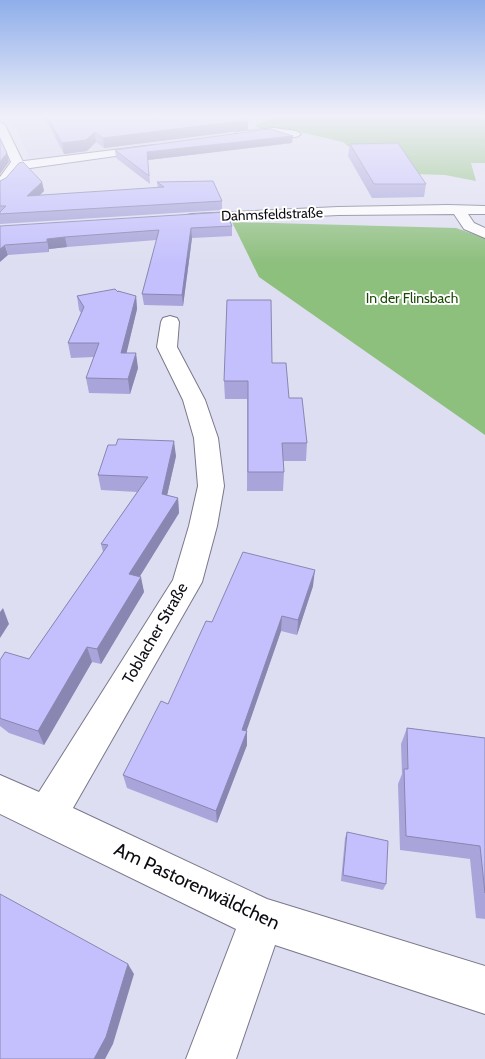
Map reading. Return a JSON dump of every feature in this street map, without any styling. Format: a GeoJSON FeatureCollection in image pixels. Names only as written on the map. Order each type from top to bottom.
{"type":"FeatureCollection","features":[{"type":"Feature","properties":{"kind":"street"},"geometry":{"type":"LineString","coordinates":[[0,185],[16,166],[28,164]]}},
{"type":"Feature","properties":{"kind":"street"},"geometry":{"type":"LineString","coordinates":[[458,210],[469,226],[485,234]]}},
{"type":"Feature","properties":{"kind":"street","name":"Dahmsfeldstraße"},"geometry":{"type":"LineString","coordinates":[[175,219],[272,213],[485,210]]}},
{"type":"Feature","properties":{"kind":"street","name":"Toblacher Straße"},"geometry":{"type":"LineString","coordinates":[[47,815],[186,582],[203,526],[211,486],[206,438],[194,400],[167,347],[170,322]]}},
{"type":"Feature","properties":{"kind":"street","name":"Am Pastorenwäldchen"},"geometry":{"type":"LineString","coordinates":[[0,794],[262,919],[485,990]]}},
{"type":"Feature","properties":{"kind":"street"},"geometry":{"type":"LineString","coordinates":[[211,1059],[262,919]]}},
{"type":"Feature","properties":{"kind":"green space"},"geometry":{"type":"Polygon","coordinates":[[[391,164],[471,164],[476,181],[445,175],[417,174],[391,164]]]}},
{"type":"Feature","properties":{"kind":"green space","name":"In der Flinsbach"},"geometry":{"type":"Polygon","coordinates":[[[232,222],[456,228],[485,238],[485,435],[259,277],[232,222]]]}},
{"type":"Feature","properties":{"kind":"building"},"geometry":{"type":"Polygon","coordinates":[[[18,164],[25,164],[42,182],[27,196],[164,187],[157,182],[213,181],[222,201],[0,214],[6,206],[0,206],[0,181],[6,178],[18,164]]]}},
{"type":"Feature","properties":{"kind":"building"},"geometry":{"type":"Polygon","coordinates":[[[134,164],[148,164],[149,176],[134,164]]]}},
{"type":"Feature","properties":{"kind":"building"},"geometry":{"type":"Polygon","coordinates":[[[362,164],[413,164],[426,184],[374,184],[362,164]]]}},
{"type":"Feature","properties":{"kind":"building"},"geometry":{"type":"Polygon","coordinates":[[[226,212],[232,226],[191,228],[182,295],[142,294],[159,230],[47,239],[47,242],[5,245],[0,249],[0,226],[226,212]]]}},
{"type":"Feature","properties":{"kind":"building"},"geometry":{"type":"Polygon","coordinates":[[[115,289],[118,292],[136,296],[121,353],[136,353],[128,379],[86,378],[99,343],[68,343],[84,307],[77,296],[115,289]]]}},
{"type":"Feature","properties":{"kind":"building"},"geometry":{"type":"Polygon","coordinates":[[[227,300],[271,300],[272,363],[286,363],[289,398],[302,398],[307,443],[282,443],[284,472],[248,472],[248,381],[224,381],[227,300]]]}},
{"type":"Feature","properties":{"kind":"building"},"geometry":{"type":"Polygon","coordinates":[[[118,439],[174,441],[162,494],[178,498],[129,574],[141,577],[97,649],[87,647],[38,731],[2,719],[0,718],[0,660],[5,652],[29,659],[108,545],[101,544],[148,477],[98,475],[108,445],[116,445],[118,439]]]}},
{"type":"Feature","properties":{"kind":"building"},"geometry":{"type":"Polygon","coordinates":[[[243,552],[315,570],[298,620],[282,616],[242,730],[247,731],[216,811],[123,775],[161,701],[168,704],[206,621],[212,622],[243,552]]]}},
{"type":"Feature","properties":{"kind":"building"},"geometry":{"type":"Polygon","coordinates":[[[407,728],[485,738],[485,893],[480,846],[406,836],[404,769],[408,769],[407,728]]]}},
{"type":"Feature","properties":{"kind":"building"},"geometry":{"type":"Polygon","coordinates":[[[347,832],[388,841],[386,884],[343,875],[347,832]]]}},
{"type":"Feature","properties":{"kind":"building"},"geometry":{"type":"Polygon","coordinates":[[[0,894],[128,964],[106,1037],[94,1059],[0,1059],[0,894]]]}}]}
